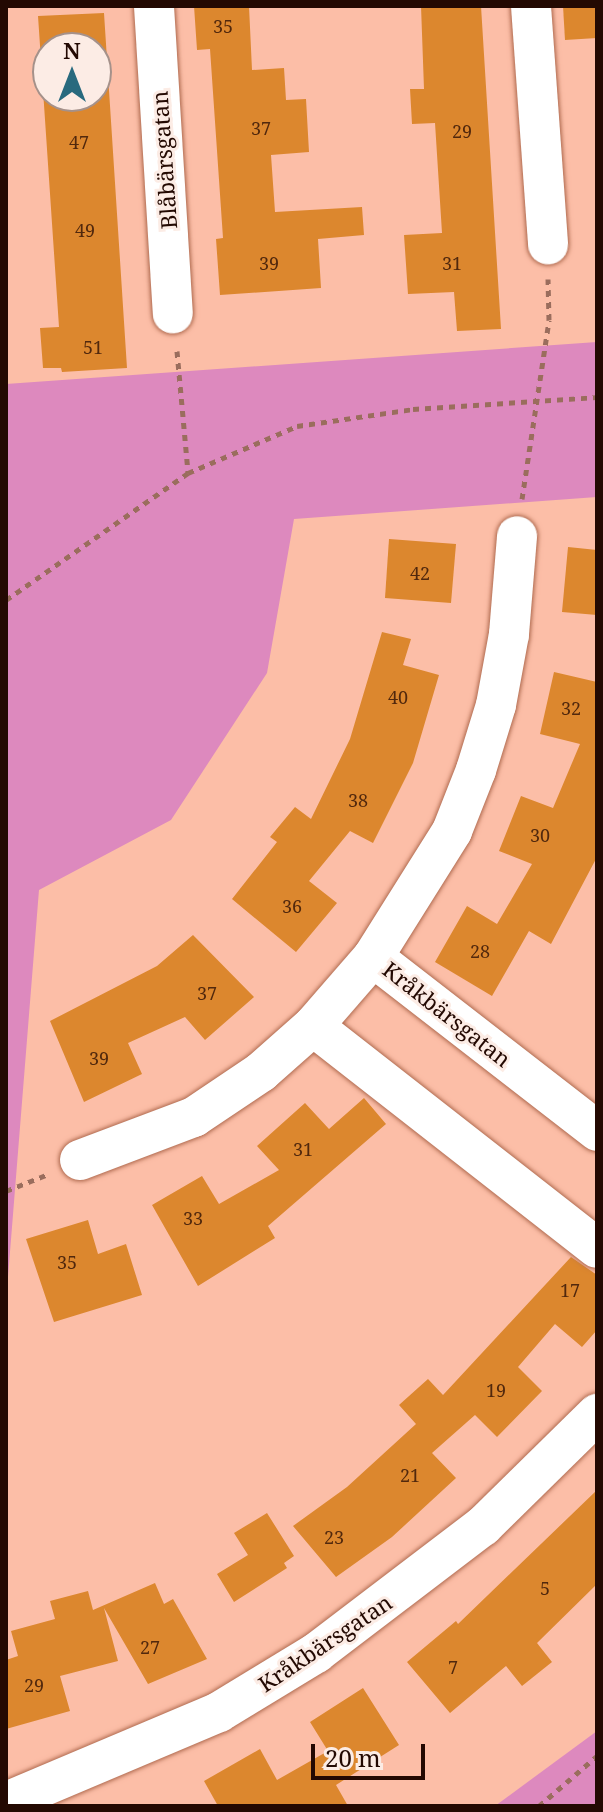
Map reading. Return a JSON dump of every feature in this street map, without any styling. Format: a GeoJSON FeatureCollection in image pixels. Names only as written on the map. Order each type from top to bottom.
{"type":"FeatureCollection","features":[{"type":"Feature","properties":{"kind":"street","name":"Blåbärsgatan"},"geometry":{"type":"LineString","coordinates":[[154,6],[173,313]]}},
{"type":"Feature","properties":{"kind":"street"},"geometry":{"type":"LineString","coordinates":[[531,6],[548,244]]}},
{"type":"Feature","properties":{"kind":"street","name":"Kråkbärsgatan"},"geometry":{"type":"LineString","coordinates":[[80,1160],[194,1117],[261,1072],[313,1026],[373,957],[452,831],[476,770],[496,705],[509,634],[517,536]]}},
{"type":"Feature","properties":{"kind":"street","name":"Kråkbärsgatan"},"geometry":{"type":"LineString","coordinates":[[373,957],[597,1131]]}},
{"type":"Feature","properties":{"kind":"street"},"geometry":{"type":"LineString","coordinates":[[313,1026],[597,1248]]}},
{"type":"Feature","properties":{"kind":"street","name":"Kråkbärsgatan"},"geometry":{"type":"LineString","coordinates":[[6,1802],[219,1712],[316,1653],[483,1526],[597,1414]]}},
{"type":"Feature","properties":{"kind":"path"},"geometry":{"type":"LineString","coordinates":[[517,536],[549,320],[548,244]]}},
{"type":"Feature","properties":{"kind":"path"},"geometry":{"type":"LineString","coordinates":[[173,313],[188,473]]}},
{"type":"Feature","properties":{"kind":"path"},"geometry":{"type":"LineString","coordinates":[[6,600],[188,473],[297,426],[413,409],[597,397]]}},
{"type":"Feature","properties":{"kind":"path"},"geometry":{"type":"LineString","coordinates":[[539,1806],[597,1756]]}},
{"type":"Feature","properties":{"kind":"shaded area"},"geometry":{"type":"Polygon","coordinates":[[[597,342],[597,497],[294,519],[267,673],[171,820],[39,890],[6,1302],[6,384],[597,342]]]}},
{"type":"Feature","properties":{"kind":"shaded area"},"geometry":{"type":"Polygon","coordinates":[[[597,1731],[597,1806],[495,1806],[597,1731]]]}},
{"type":"Feature","properties":{"kind":"building"},"geometry":{"type":"Polygon","coordinates":[[[194,6],[249,6],[252,70],[284,68],[286,100],[306,99],[309,152],[271,155],[275,212],[362,207],[364,235],[318,239],[321,288],[220,295],[216,239],[223,238],[210,49],[197,50],[194,6]]]}},
{"type":"Feature","properties":{"kind":"building"},"geometry":{"type":"Polygon","coordinates":[[[421,6],[481,6],[501,329],[457,331],[454,292],[408,294],[404,235],[442,233],[435,123],[412,124],[410,89],[424,89],[421,6]]]}},
{"type":"Feature","properties":{"kind":"building"},"geometry":{"type":"Polygon","coordinates":[[[563,6],[597,6],[597,38],[565,40],[563,6]]]}},
{"type":"Feature","properties":{"kind":"building"},"geometry":{"type":"Polygon","coordinates":[[[104,13],[105,32],[39,32],[38,16],[104,13]]]}},
{"type":"Feature","properties":{"kind":"building"},"geometry":{"type":"Polygon","coordinates":[[[44,112],[110,112],[127,368],[62,372],[61,368],[43,368],[40,328],[59,327],[44,112]]]}},
{"type":"Feature","properties":{"kind":"building"},"geometry":{"type":"Polygon","coordinates":[[[389,539],[456,544],[451,603],[385,598],[389,539]]]}},
{"type":"Feature","properties":{"kind":"building"},"geometry":{"type":"Polygon","coordinates":[[[568,547],[597,550],[597,615],[562,612],[568,547]]]}},
{"type":"Feature","properties":{"kind":"building"},"geometry":{"type":"Polygon","coordinates":[[[382,632],[411,639],[403,665],[439,675],[413,763],[373,843],[350,831],[309,881],[337,903],[296,952],[232,899],[277,842],[270,837],[295,807],[311,819],[350,739],[382,632]]]}},
{"type":"Feature","properties":{"kind":"building"},"geometry":{"type":"Polygon","coordinates":[[[554,672],[597,682],[597,857],[551,944],[529,931],[492,996],[435,962],[467,906],[497,924],[532,864],[499,851],[521,796],[553,808],[580,744],[540,734],[554,672]]]}},
{"type":"Feature","properties":{"kind":"building"},"geometry":{"type":"Polygon","coordinates":[[[193,935],[254,997],[205,1040],[185,1017],[128,1043],[142,1074],[84,1102],[50,1021],[157,966],[193,935]]]}},
{"type":"Feature","properties":{"kind":"building"},"geometry":{"type":"Polygon","coordinates":[[[364,1098],[386,1124],[268,1226],[275,1238],[198,1286],[152,1205],[202,1176],[219,1204],[279,1170],[257,1146],[305,1103],[329,1129],[364,1098]]]}},
{"type":"Feature","properties":{"kind":"building"},"geometry":{"type":"Polygon","coordinates":[[[88,1220],[98,1254],[126,1244],[142,1295],[54,1322],[26,1239],[88,1220]]]}},
{"type":"Feature","properties":{"kind":"building"},"geometry":{"type":"Polygon","coordinates":[[[571,1257],[597,1275],[597,1330],[582,1347],[555,1324],[518,1367],[542,1391],[497,1437],[475,1415],[432,1453],[456,1478],[392,1537],[336,1577],[293,1526],[347,1487],[416,1424],[399,1405],[428,1379],[443,1395],[571,1257]]]}},
{"type":"Feature","properties":{"kind":"building"},"geometry":{"type":"Polygon","coordinates":[[[597,1490],[597,1584],[537,1643],[552,1662],[522,1686],[506,1666],[450,1713],[407,1662],[456,1621],[458,1624],[597,1490]]]}},
{"type":"Feature","properties":{"kind":"building"},"geometry":{"type":"Polygon","coordinates":[[[267,1513],[294,1556],[284,1563],[287,1568],[234,1602],[217,1574],[248,1555],[234,1533],[267,1513]]]}},
{"type":"Feature","properties":{"kind":"building"},"geometry":{"type":"Polygon","coordinates":[[[155,1583],[164,1604],[173,1599],[207,1659],[148,1684],[104,1608],[118,1661],[60,1676],[70,1711],[6,1729],[6,1660],[18,1656],[11,1631],[55,1619],[50,1601],[88,1591],[93,1610],[155,1583]]]}},
{"type":"Feature","properties":{"kind":"building"},"geometry":{"type":"Polygon","coordinates":[[[363,1688],[399,1745],[336,1785],[348,1806],[218,1806],[204,1781],[260,1749],[277,1780],[328,1751],[310,1722],[363,1688]]]}}]}
